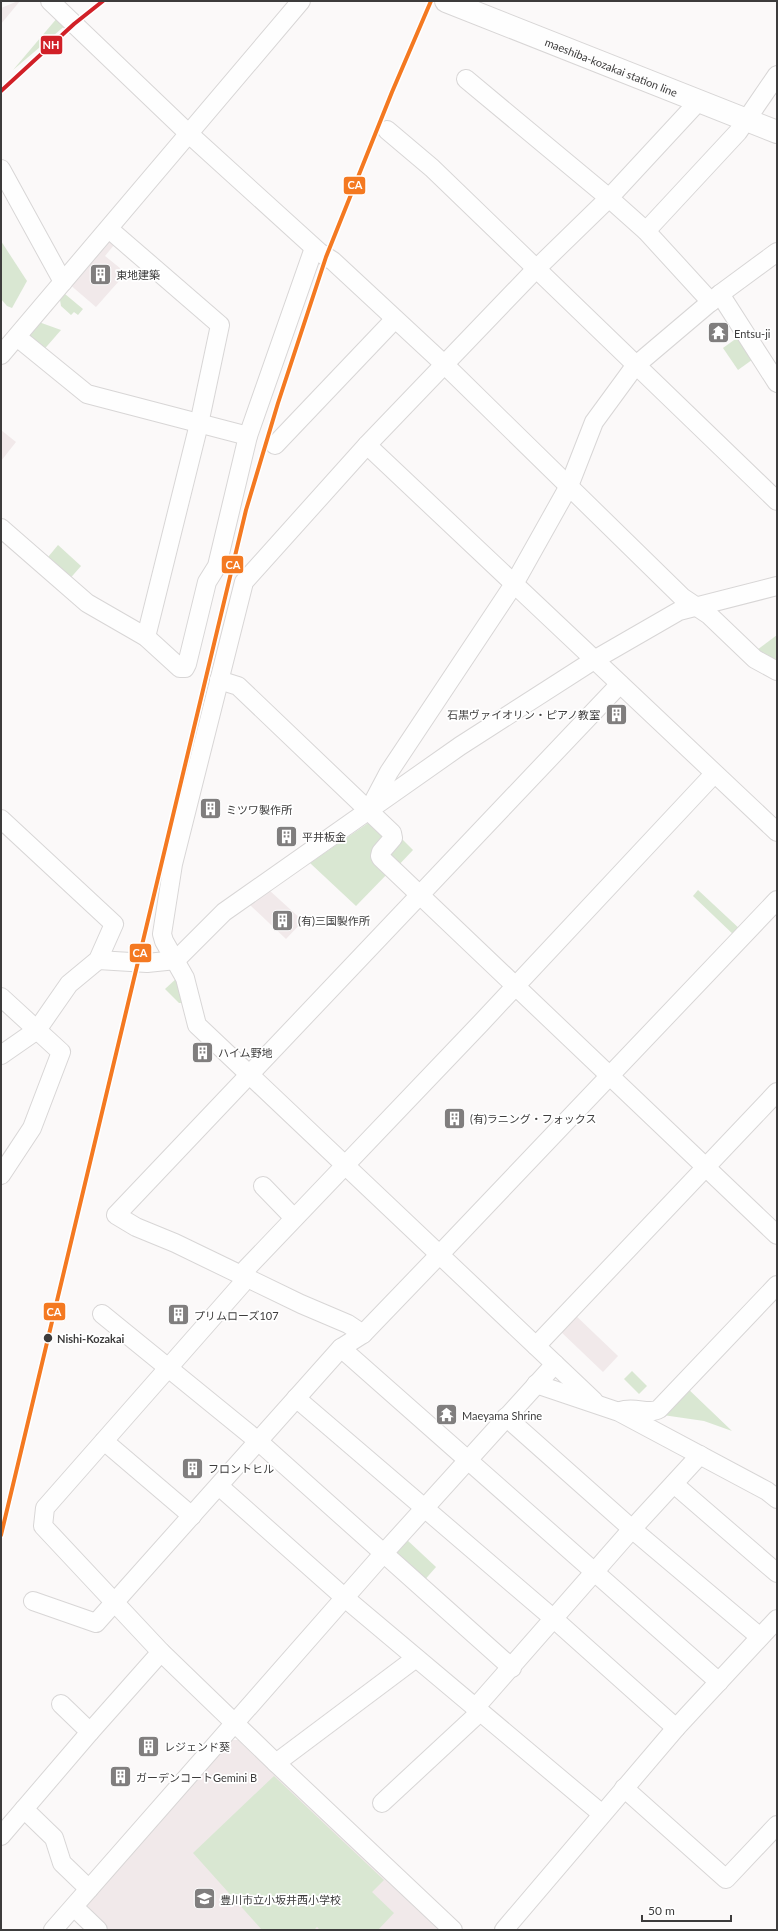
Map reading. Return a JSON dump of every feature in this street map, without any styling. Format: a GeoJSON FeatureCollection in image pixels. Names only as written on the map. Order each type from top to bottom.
{"type":"FeatureCollection","features":[{"type":"Feature","properties":{"kind":"main road","name":"maeshiba-kozakai station line"},"geometry":{"type":"LineString","coordinates":[[446,1],[475,7],[698,102],[777,132]]}},
{"type":"Feature","properties":{"kind":"street"},"geometry":{"type":"LineString","coordinates":[[50,1],[188,133],[314,248],[333,261],[394,320],[444,365],[569,486],[666,583],[682,597],[709,616],[754,659],[777,671]]}},
{"type":"Feature","properties":{"kind":"street"},"geometry":{"type":"LineString","coordinates":[[1,355],[109,229],[188,133],[302,1]]}},
{"type":"Feature","properties":{"kind":"street"},"geometry":{"type":"LineString","coordinates":[[646,231],[738,132],[777,75]]}},
{"type":"Feature","properties":{"kind":"street"},"geometry":{"type":"LineString","coordinates":[[466,80],[609,198],[716,298],[777,383]]}},
{"type":"Feature","properties":{"kind":"street"},"geometry":{"type":"LineString","coordinates":[[599,1405],[196,1025],[185,978],[164,941],[162,934],[173,864],[244,582],[368,445],[535,270],[609,198],[698,102]]}},
{"type":"Feature","properties":{"kind":"street"},"geometry":{"type":"LineString","coordinates":[[387,130],[432,168],[535,270],[777,501]]}},
{"type":"Feature","properties":{"kind":"street"},"geometry":{"type":"LineString","coordinates":[[1,168],[63,282]]}},
{"type":"Feature","properties":{"kind":"street"},"geometry":{"type":"LineString","coordinates":[[109,229],[220,324],[199,424],[146,637]]}},
{"type":"Feature","properties":{"kind":"street"},"geometry":{"type":"LineString","coordinates":[[1,528],[88,603],[146,637],[180,668],[185,668],[207,582],[217,566],[248,436],[314,248]]}},
{"type":"Feature","properties":{"kind":"street"},"geometry":{"type":"LineString","coordinates":[[368,810],[389,772],[514,584],[569,486],[594,422],[635,366],[716,298],[777,252]]}},
{"type":"Feature","properties":{"kind":"street"},"geometry":{"type":"LineString","coordinates":[[275,445],[394,320]]}},
{"type":"Feature","properties":{"kind":"street"},"geometry":{"type":"LineString","coordinates":[[17,337],[87,394],[248,436]]}},
{"type":"Feature","properties":{"kind":"street"},"geometry":{"type":"LineString","coordinates":[[368,445],[777,832]]}},
{"type":"Feature","properties":{"kind":"street"},"geometry":{"type":"LineString","coordinates":[[98,960],[148,963],[176,960],[224,912],[460,746],[594,660],[679,611],[777,586]]}},
{"type":"Feature","properties":{"kind":"street"},"geometry":{"type":"LineString","coordinates":[[219,680],[238,686],[368,810],[393,835],[392,841],[381,852],[380,856],[514,987],[777,1235]]}},
{"type":"Feature","properties":{"kind":"street"},"geometry":{"type":"LineString","coordinates":[[363,1334],[348,1324],[301,1304],[175,1243],[136,1227],[116,1215],[620,684]]}},
{"type":"Feature","properties":{"kind":"street"},"geometry":{"type":"LineString","coordinates":[[453,1930],[161,1652],[43,1526],[45,1508],[242,1284],[246,1268],[514,987],[714,774]]}},
{"type":"Feature","properties":{"kind":"street"},"geometry":{"type":"LineString","coordinates":[[1,819],[114,924],[98,960],[69,984],[37,1030],[1,1055]]}},
{"type":"Feature","properties":{"kind":"street"},"geometry":{"type":"LineString","coordinates":[[33,1601],[96,1623],[341,1348],[363,1334],[610,1077],[777,900]]}},
{"type":"Feature","properties":{"kind":"street"},"geometry":{"type":"LineString","coordinates":[[1,996],[61,1052],[32,1128],[1,1175]]}},
{"type":"Feature","properties":{"kind":"street"},"geometry":{"type":"LineString","coordinates":[[536,1346],[777,1092]]}},
{"type":"Feature","properties":{"kind":"street"},"geometry":{"type":"LineString","coordinates":[[263,1186],[294,1218]]}},
{"type":"Feature","properties":{"kind":"street"},"geometry":{"type":"LineString","coordinates":[[619,1412],[628,1408],[653,1411],[659,1410],[777,1285]]}},
{"type":"Feature","properties":{"kind":"street"},"geometry":{"type":"LineString","coordinates":[[102,1314],[258,1441],[512,1668]]}},
{"type":"Feature","properties":{"kind":"street"},"geometry":{"type":"LineString","coordinates":[[341,1348],[719,1682]]}},
{"type":"Feature","properties":{"kind":"street"},"geometry":{"type":"LineString","coordinates":[[53,1930],[383,1554],[555,1364]]}},
{"type":"Feature","properties":{"kind":"street"},"geometry":{"type":"LineString","coordinates":[[536,1384],[619,1412],[700,1455],[774,1490]]}},
{"type":"Feature","properties":{"kind":"street"},"geometry":{"type":"LineString","coordinates":[[296,1398],[554,1619],[676,1728]]}},
{"type":"Feature","properties":{"kind":"street"},"geometry":{"type":"LineString","coordinates":[[506,1417],[632,1529],[760,1637]]}},
{"type":"Feature","properties":{"kind":"street"},"geometry":{"type":"LineString","coordinates":[[104,1442],[192,1516]]}},
{"type":"Feature","properties":{"kind":"street"},"geometry":{"type":"LineString","coordinates":[[382,1803],[478,1710],[594,1572],[700,1455]]}},
{"type":"Feature","properties":{"kind":"street"},"geometry":{"type":"LineString","coordinates":[[674,1484],[777,1572]]}},
{"type":"Feature","properties":{"kind":"street"},"geometry":{"type":"LineString","coordinates":[[219,1486],[345,1598],[602,1814]]}},
{"type":"Feature","properties":{"kind":"street"},"geometry":{"type":"LineString","coordinates":[[504,1930],[676,1728],[777,1618]]}},
{"type":"Feature","properties":{"kind":"street"},"geometry":{"type":"LineString","coordinates":[[1,1836],[161,1652]]}},
{"type":"Feature","properties":{"kind":"street"},"geometry":{"type":"LineString","coordinates":[[276,1763],[416,1658]]}},
{"type":"Feature","properties":{"kind":"street"},"geometry":{"type":"LineString","coordinates":[[60,1704],[90,1732]]}},
{"type":"Feature","properties":{"kind":"street"},"geometry":{"type":"LineString","coordinates":[[624,1788],[726,1879],[777,1825]]}},
{"type":"Feature","properties":{"kind":"street"},"geometry":{"type":"LineString","coordinates":[[24,1810],[54,1838],[62,1864],[89,1889]]}},
{"type":"Feature","properties":{"kind":"street"},"geometry":{"type":"LineString","coordinates":[[74,1907],[98,1930]]}},
{"type":"Feature","properties":{"kind":"shaded area"},"geometry":{"type":"Polygon","coordinates":[[[20,1],[1,24],[1,8],[20,1]]]}},
{"type":"Feature","properties":{"kind":"shaded area"},"geometry":{"type":"Polygon","coordinates":[[[111,233],[118,240],[105,256],[126,273],[96,307],[68,283],[111,233]]]}},
{"type":"Feature","properties":{"kind":"shaded area"},"geometry":{"type":"Polygon","coordinates":[[[1,430],[16,442],[1,461],[1,430]]]}},
{"type":"Feature","properties":{"kind":"shaded area"},"geometry":{"type":"Polygon","coordinates":[[[269,890],[303,921],[286,939],[250,905],[269,890]]]}},
{"type":"Feature","properties":{"kind":"shaded area"},"geometry":{"type":"Polygon","coordinates":[[[573,1313],[618,1356],[603,1372],[558,1329],[573,1313]]]}},
{"type":"Feature","properties":{"kind":"shaded area"},"geometry":{"type":"Polygon","coordinates":[[[232,1740],[241,1740],[441,1930],[109,1930],[83,1901],[232,1740]]]}},
{"type":"Feature","properties":{"kind":"green space"},"geometry":{"type":"Polygon","coordinates":[[[58,17],[67,24],[13,70],[58,17]]]}},
{"type":"Feature","properties":{"kind":"green space"},"geometry":{"type":"Polygon","coordinates":[[[1,241],[27,281],[12,308],[7,306],[1,299],[1,241]]]}},
{"type":"Feature","properties":{"kind":"green space"},"geometry":{"type":"Polygon","coordinates":[[[65,294],[83,309],[78,315],[74,312],[71,315],[61,306],[60,300],[65,294]]]}},
{"type":"Feature","properties":{"kind":"green space"},"geometry":{"type":"Polygon","coordinates":[[[36,321],[61,330],[41,353],[22,337],[36,321]]]}},
{"type":"Feature","properties":{"kind":"green space"},"geometry":{"type":"Polygon","coordinates":[[[741,335],[756,357],[738,370],[723,348],[741,335]]]}},
{"type":"Feature","properties":{"kind":"green space"},"geometry":{"type":"Polygon","coordinates":[[[58,545],[81,566],[67,582],[44,562],[58,545]]]}},
{"type":"Feature","properties":{"kind":"green space"},"geometry":{"type":"Polygon","coordinates":[[[777,635],[777,666],[753,653],[777,635]]]}},
{"type":"Feature","properties":{"kind":"green space"},"geometry":{"type":"Polygon","coordinates":[[[374,819],[389,833],[390,871],[356,906],[310,863],[374,819]]]}},
{"type":"Feature","properties":{"kind":"green space"},"geometry":{"type":"Polygon","coordinates":[[[399,836],[413,850],[395,869],[381,855],[399,836]]]}},
{"type":"Feature","properties":{"kind":"green space"},"geometry":{"type":"Polygon","coordinates":[[[698,890],[742,931],[736,937],[693,896],[698,890]]]}},
{"type":"Feature","properties":{"kind":"green space"},"geometry":{"type":"Polygon","coordinates":[[[178,977],[182,1003],[179,1003],[165,989],[178,977]]]}},
{"type":"Feature","properties":{"kind":"green space"},"geometry":{"type":"Polygon","coordinates":[[[632,1371],[647,1386],[639,1394],[624,1379],[632,1371]]]}},
{"type":"Feature","properties":{"kind":"green space"},"geometry":{"type":"Polygon","coordinates":[[[685,1386],[732,1431],[704,1421],[656,1414],[685,1386]]]}},
{"type":"Feature","properties":{"kind":"green space"},"geometry":{"type":"Polygon","coordinates":[[[406,1539],[436,1567],[422,1583],[394,1552],[406,1539]]]}},
{"type":"Feature","properties":{"kind":"green space"},"geometry":{"type":"Polygon","coordinates":[[[274,1776],[384,1880],[372,1892],[394,1913],[378,1930],[320,1930],[317,1927],[314,1930],[262,1930],[193,1853],[274,1776]]]}},
{"type":"Feature","properties":{"kind":"transit line","name":"NH"},"geometry":{"type":"LineString","coordinates":[[1,91],[74,24],[103,1]]}},
{"type":"Feature","properties":{"kind":"transit line","name":"CA"},"geometry":{"type":"LineString","coordinates":[[1,1535],[246,510],[278,403],[326,257],[392,92],[431,1]]}},
{"type":"Feature","properties":{"kind":"place","name":"東地建築"},"geometry":{"type":"Point","coordinates":[100,274]}},
{"type":"Feature","properties":{"kind":"place","name":"Entsu-ji"},"geometry":{"type":"Point","coordinates":[718,333]}},
{"type":"Feature","properties":{"kind":"place","name":"石黒ヴァイオリン・ピアノ教室"},"geometry":{"type":"Point","coordinates":[616,714]}},
{"type":"Feature","properties":{"kind":"place","name":"ミツワ製作所"},"geometry":{"type":"Point","coordinates":[211,809]}},
{"type":"Feature","properties":{"kind":"place","name":"平井板金"},"geometry":{"type":"Point","coordinates":[286,836]}},
{"type":"Feature","properties":{"kind":"place","name":"(有)三国製作所"},"geometry":{"type":"Point","coordinates":[282,920]}},
{"type":"Feature","properties":{"kind":"place","name":"ハイム野地"},"geometry":{"type":"Point","coordinates":[203,1052]}},
{"type":"Feature","properties":{"kind":"place","name":"(有)ラニング・フォックス"},"geometry":{"type":"Point","coordinates":[454,1118]}},
{"type":"Feature","properties":{"kind":"place","name":"プリムローズ107"},"geometry":{"type":"Point","coordinates":[178,1315]}},
{"type":"Feature","properties":{"kind":"place","name":"Nishi-Kozakai"},"geometry":{"type":"Point","coordinates":[48,1338]}},
{"type":"Feature","properties":{"kind":"place","name":"Maeyama Shrine"},"geometry":{"type":"Point","coordinates":[447,1415]}},
{"type":"Feature","properties":{"kind":"place","name":"フロントヒル"},"geometry":{"type":"Point","coordinates":[192,1468]}},
{"type":"Feature","properties":{"kind":"place","name":"レジェンド葵"},"geometry":{"type":"Point","coordinates":[148,1746]}},
{"type":"Feature","properties":{"kind":"place","name":"ガーデンコートGemini B"},"geometry":{"type":"Point","coordinates":[120,1777]}},
{"type":"Feature","properties":{"kind":"place","name":"豊川市立小坂井西小学校"},"geometry":{"type":"Point","coordinates":[204,1899]}}]}
